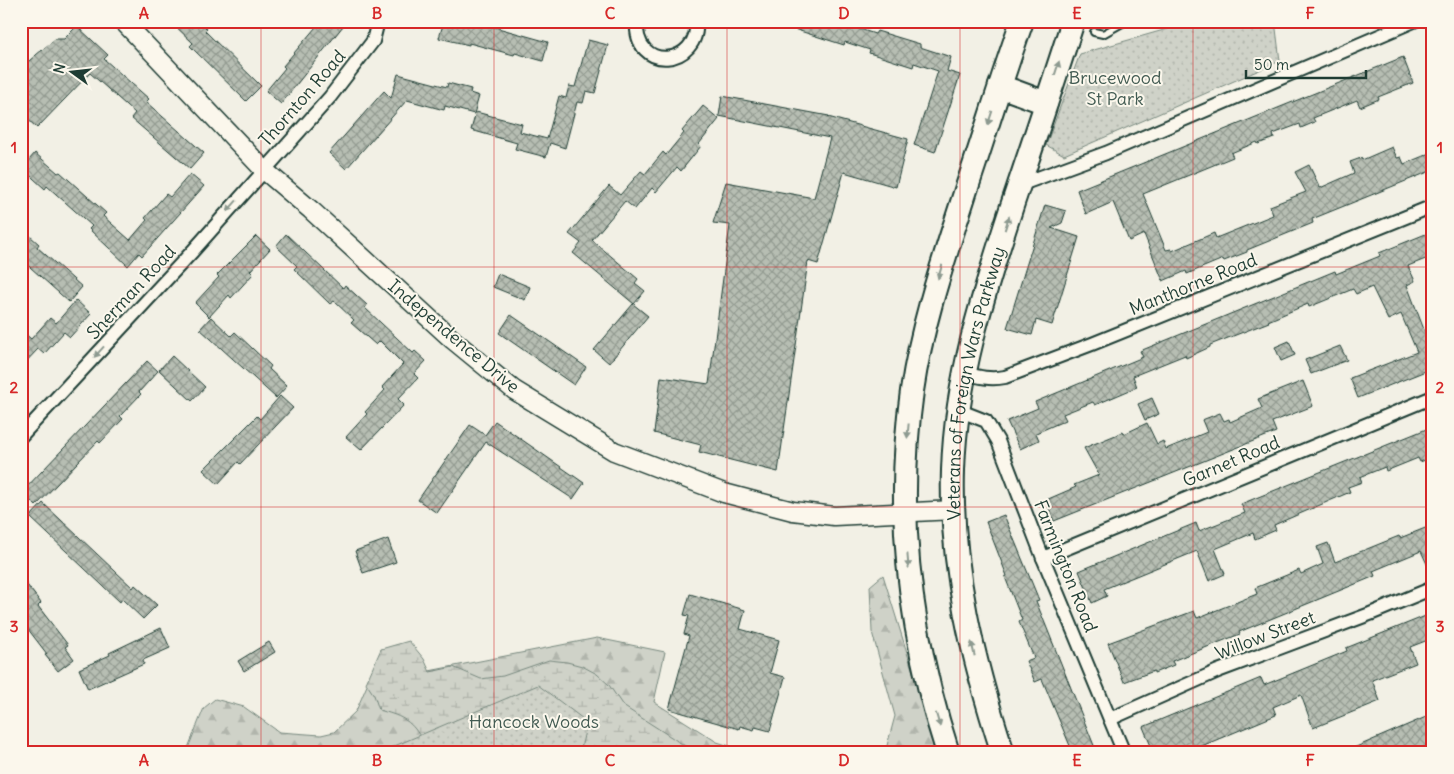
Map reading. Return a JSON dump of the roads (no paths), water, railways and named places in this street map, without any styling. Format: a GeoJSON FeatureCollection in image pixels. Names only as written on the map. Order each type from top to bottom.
{"type":"FeatureCollection","features":[{"type":"Feature","properties":{"kind":"highway"},"geometry":{"type":"LineString","coordinates":[[948,753],[932,703],[921,658],[909,574],[905,488],[912,391],[924,333],[947,249],[1022,21]]}},
{"type":"Feature","properties":{"kind":"highway","name":"Veterans of Foreign Wars Parkway"},"geometry":{"type":"LineString","coordinates":[[1003,753],[982,687],[967,627],[958,571],[953,470],[958,410],[964,373],[984,294],[1073,21]]}},
{"type":"Feature","properties":{"kind":"highway"},"geometry":{"type":"LineString","coordinates":[[1000,86],[1046,103]]}},
{"type":"Feature","properties":{"kind":"main road","name":"Independence Drive"},"geometry":{"type":"LineString","coordinates":[[123,21],[264,170],[311,210],[453,340],[514,390],[614,450],[724,493],[793,510],[834,516],[954,510]]}},
{"type":"Feature","properties":{"kind":"street","name":"Thornton Road"},"geometry":{"type":"LineString","coordinates":[[264,170],[330,97],[373,41],[378,21]]}},
{"type":"Feature","properties":{"kind":"street"},"geometry":{"type":"LineString","coordinates":[[637,21],[638,38],[644,49],[655,58],[666,59],[683,52],[694,40],[697,30],[696,21]]}},
{"type":"Feature","properties":{"kind":"street"},"geometry":{"type":"LineString","coordinates":[[1019,185],[1106,153],[1414,21]]}},
{"type":"Feature","properties":{"kind":"street","name":"Sherman Road"},"geometry":{"type":"LineString","coordinates":[[21,436],[191,253],[264,170]]}},
{"type":"Feature","properties":{"kind":"street","name":"Manthorne Road"},"geometry":{"type":"LineString","coordinates":[[964,373],[994,379],[1005,377],[1092,344],[1433,206]]}},
{"type":"Feature","properties":{"kind":"street","name":"Garnet Road"},"geometry":{"type":"LineString","coordinates":[[1043,558],[1433,397]]}},
{"type":"Feature","properties":{"kind":"street","name":"Farmington Road"},"geometry":{"type":"LineString","coordinates":[[958,410],[986,421],[991,427],[1124,753]]}},
{"type":"Feature","properties":{"kind":"street","name":"Willow Street"},"geometry":{"type":"LineString","coordinates":[[1110,719],[1218,672],[1433,588]]}},
{"type":"Feature","properties":{"kind":"lane"},"geometry":{"type":"LineString","coordinates":[[1094,32],[1103,34],[1126,21]]}},
{"type":"Feature","properties":{"kind":"park label","name":"Brucewood St Park"},"geometry":{"type":"Point","coordinates":[1115,87]}},
{"type":"Feature","properties":{"kind":"park label","name":"Hancock Woods"},"geometry":{"type":"Point","coordinates":[534,721]}}]}
